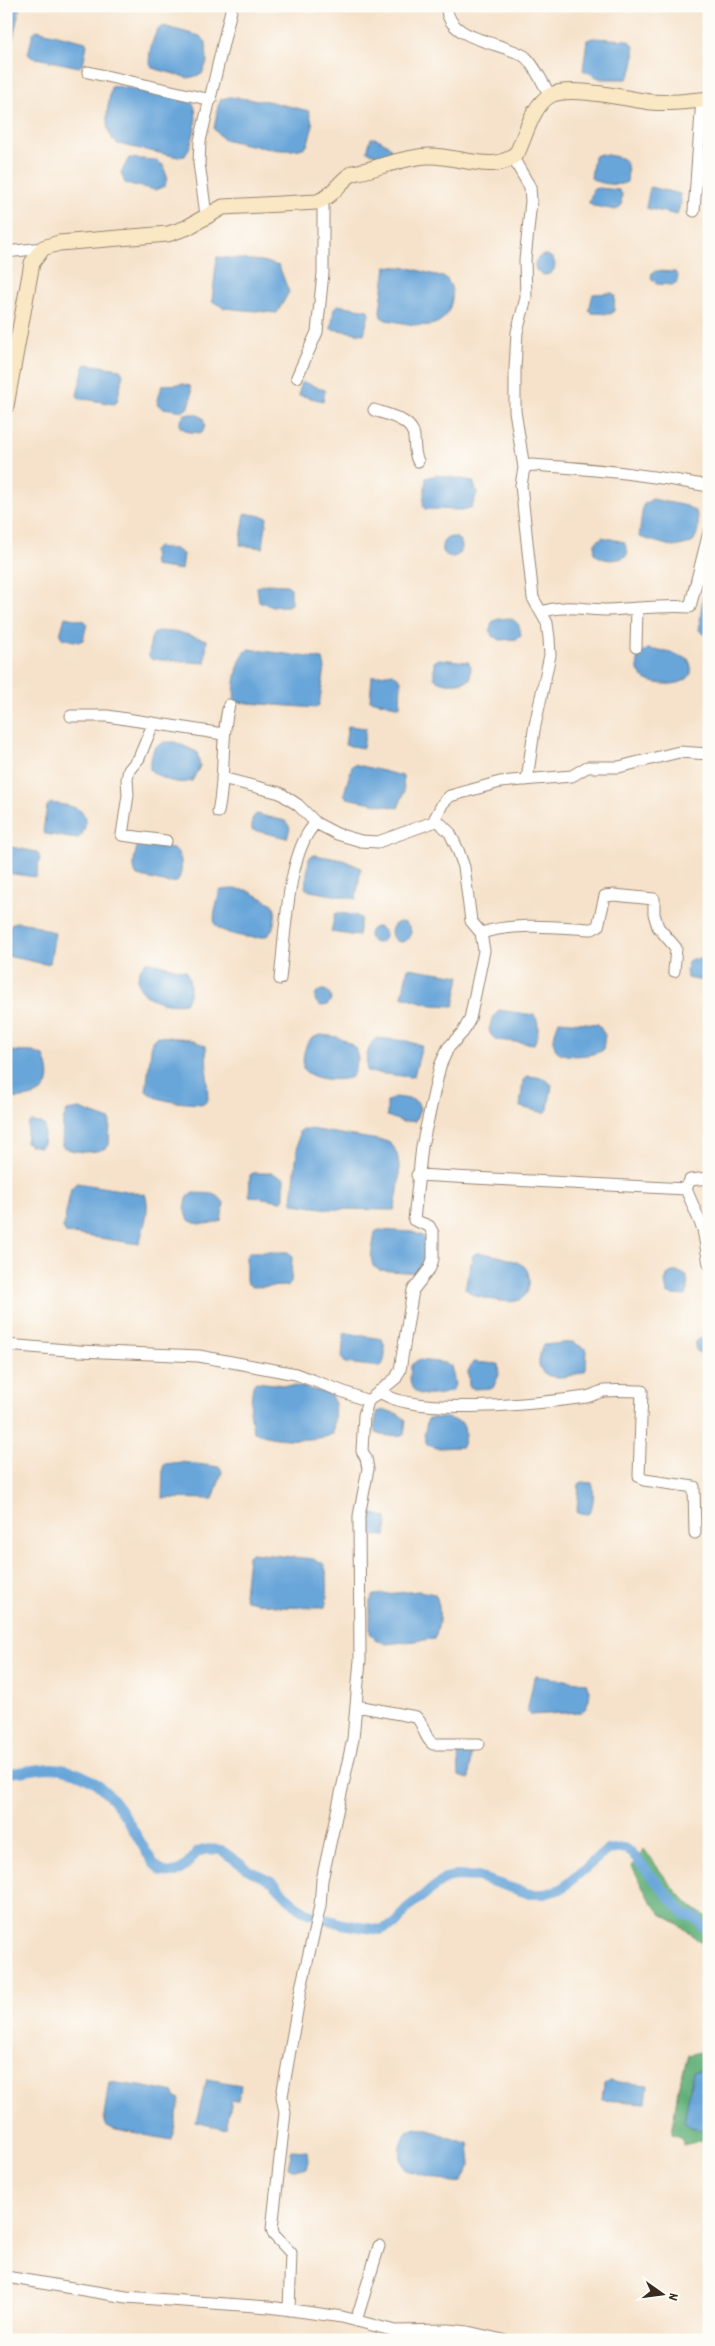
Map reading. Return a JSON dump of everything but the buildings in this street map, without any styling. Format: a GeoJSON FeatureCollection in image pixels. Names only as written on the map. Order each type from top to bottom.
{"type":"FeatureCollection","features":[{"type":"Feature","properties":{"kind":"main road"},"geometry":{"type":"LineString","coordinates":[[6,406],[32,263],[43,248],[59,243],[168,234],[186,228],[216,209],[233,205],[323,200],[353,173],[412,158],[442,156],[500,164],[513,158],[536,112],[550,95],[588,93],[663,103],[705,99]]}},
{"type":"Feature","properties":{"kind":"street"},"geometry":{"type":"LineString","coordinates":[[206,215],[199,163],[200,141],[232,6]]}},
{"type":"Feature","properties":{"kind":"street"},"geometry":{"type":"LineString","coordinates":[[447,6],[449,18],[455,28],[472,37],[498,45],[526,57],[550,95]]}},
{"type":"Feature","properties":{"kind":"street"},"geometry":{"type":"LineString","coordinates":[[88,72],[210,100]]}},
{"type":"Feature","properties":{"kind":"street"},"geometry":{"type":"LineString","coordinates":[[694,211],[705,99]]}},
{"type":"Feature","properties":{"kind":"street"},"geometry":{"type":"LineString","coordinates":[[513,158],[530,187],[531,201],[525,260],[526,298],[517,332],[515,411],[524,468],[521,485],[533,598],[548,623],[550,655],[534,730],[527,780]]}},
{"type":"Feature","properties":{"kind":"street"},"geometry":{"type":"LineString","coordinates":[[297,377],[317,332],[323,273],[323,200]]}},
{"type":"Feature","properties":{"kind":"street"},"geometry":{"type":"LineString","coordinates":[[6,252],[43,248]]}},
{"type":"Feature","properties":{"kind":"street"},"geometry":{"type":"LineString","coordinates":[[374,410],[410,426],[414,434],[415,453],[418,461]]}},
{"type":"Feature","properties":{"kind":"street"},"geometry":{"type":"LineString","coordinates":[[524,468],[531,465],[583,469],[669,478],[709,486]]}},
{"type":"Feature","properties":{"kind":"street"},"geometry":{"type":"LineString","coordinates":[[542,612],[561,608],[610,610],[662,605],[690,607],[702,551],[709,532]]}},
{"type":"Feature","properties":{"kind":"street"},"geometry":{"type":"LineString","coordinates":[[636,647],[637,608]]}},
{"type":"Feature","properties":{"kind":"street"},"geometry":{"type":"LineString","coordinates":[[218,812],[222,778],[223,734],[229,705]]}},
{"type":"Feature","properties":{"kind":"street"},"geometry":{"type":"LineString","coordinates":[[71,716],[107,716],[223,734]]}},
{"type":"Feature","properties":{"kind":"street"},"geometry":{"type":"LineString","coordinates":[[153,724],[139,758],[129,770],[127,779],[128,795],[122,835],[166,841]]}},
{"type":"Feature","properties":{"kind":"street"},"geometry":{"type":"LineString","coordinates":[[436,821],[437,811],[450,796],[500,782],[572,776],[587,767],[619,767],[672,752],[709,754]]}},
{"type":"Feature","properties":{"kind":"street"},"geometry":{"type":"LineString","coordinates":[[222,778],[280,793],[298,805],[316,823],[337,834],[360,841],[378,842],[436,821]]}},
{"type":"Feature","properties":{"kind":"street"},"geometry":{"type":"LineString","coordinates":[[289,2310],[291,2253],[274,2235],[273,2216],[278,2189],[285,2112],[282,2096],[301,1988],[320,1906],[322,1880],[353,1739],[357,1706],[360,1660],[359,1524],[368,1469],[366,1458],[362,1451],[361,1436],[368,1400],[396,1378],[400,1370],[413,1290],[430,1268],[433,1258],[433,1233],[429,1226],[414,1220],[417,1175],[440,1066],[448,1048],[464,1032],[470,1019],[478,990],[484,951],[481,933],[471,921],[464,867],[458,850],[450,833],[436,821]]}},
{"type":"Feature","properties":{"kind":"street"},"geometry":{"type":"LineString","coordinates":[[280,979],[293,878],[299,849],[307,831],[316,823]]}},
{"type":"Feature","properties":{"kind":"street"},"geometry":{"type":"LineString","coordinates":[[481,933],[497,928],[522,926],[595,929],[599,922],[605,896],[614,895],[654,899],[654,914],[658,927],[676,948],[674,972]]}},
{"type":"Feature","properties":{"kind":"street"},"geometry":{"type":"LineString","coordinates":[[417,1175],[686,1189]]}},
{"type":"Feature","properties":{"kind":"street"},"geometry":{"type":"LineString","coordinates":[[709,1178],[690,1180],[686,1189],[703,1229],[709,1264]]}},
{"type":"Feature","properties":{"kind":"street"},"geometry":{"type":"LineString","coordinates":[[6,1345],[79,1351],[199,1356],[296,1374],[368,1400]]}},
{"type":"Feature","properties":{"kind":"street"},"geometry":{"type":"LineString","coordinates":[[379,1390],[392,1399],[404,1402],[454,1406],[528,1403],[587,1396],[605,1391],[642,1391],[639,1476],[644,1480],[694,1487],[695,1533]]}},
{"type":"Feature","properties":{"kind":"street"},"geometry":{"type":"LineString","coordinates":[[357,1706],[416,1717],[422,1724],[428,1741],[433,1744],[479,1744]]}},
{"type":"Feature","properties":{"kind":"street"},"geometry":{"type":"LineString","coordinates":[[356,2321],[379,2246]]}},
{"type":"Feature","properties":{"kind":"street"},"geometry":{"type":"LineString","coordinates":[[6,2276],[126,2297],[289,2310],[356,2321],[395,2331],[448,2330],[468,2332],[503,2340]]}},
{"type":"Feature","properties":{"kind":"green space"},"geometry":{"type":"Polygon","coordinates":[[[644,1849],[682,1897],[700,1913],[709,1918],[709,1949],[677,1923],[661,1914],[647,1895],[632,1866],[644,1849]]]}},
{"type":"Feature","properties":{"kind":"green space"},"geometry":{"type":"Polygon","coordinates":[[[699,2052],[709,2054],[709,2072],[698,2071],[690,2127],[709,2130],[709,2139],[683,2145],[682,2138],[672,2134],[678,2088],[688,2055],[699,2052]]]}},
{"type":"Feature","properties":{"kind":"water"},"geometry":{"type":"Polygon","coordinates":[[[6,6],[20,6],[11,48],[8,53],[6,6]]]}},
{"type":"Feature","properties":{"kind":"water"},"geometry":{"type":"Polygon","coordinates":[[[163,26],[200,36],[206,42],[207,62],[202,74],[189,78],[152,68],[150,54],[152,44],[157,30],[163,26]]]}},
{"type":"Feature","properties":{"kind":"water"},"geometry":{"type":"Polygon","coordinates":[[[37,30],[86,42],[83,64],[79,67],[31,57],[28,54],[33,33],[37,30]]]}},
{"type":"Feature","properties":{"kind":"water"},"geometry":{"type":"Polygon","coordinates":[[[593,38],[627,40],[633,44],[634,62],[627,79],[601,79],[583,70],[587,40],[593,38]]]}},
{"type":"Feature","properties":{"kind":"water"},"geometry":{"type":"Polygon","coordinates":[[[111,87],[158,93],[193,103],[196,115],[195,130],[185,156],[178,157],[118,144],[112,139],[107,125],[107,117],[111,87]]]}},
{"type":"Feature","properties":{"kind":"water"},"geometry":{"type":"Polygon","coordinates":[[[230,97],[267,101],[309,111],[313,126],[307,146],[299,149],[278,150],[223,139],[214,129],[221,99],[230,97]]]}},
{"type":"Feature","properties":{"kind":"water"},"geometry":{"type":"Polygon","coordinates":[[[371,138],[376,138],[391,148],[388,156],[382,158],[367,151],[371,138]]]}},
{"type":"Feature","properties":{"kind":"water"},"geometry":{"type":"Polygon","coordinates":[[[601,154],[615,156],[624,160],[628,173],[627,182],[623,184],[609,184],[591,178],[594,156],[601,154]]]}},
{"type":"Feature","properties":{"kind":"water"},"geometry":{"type":"Polygon","coordinates":[[[129,158],[155,160],[163,165],[167,177],[165,186],[155,190],[125,183],[121,173],[129,158]]]}},
{"type":"Feature","properties":{"kind":"water"},"geometry":{"type":"Polygon","coordinates":[[[650,187],[680,194],[681,202],[677,215],[646,208],[650,187]]]}},
{"type":"Feature","properties":{"kind":"water"},"geometry":{"type":"Polygon","coordinates":[[[593,189],[619,190],[622,194],[621,206],[616,210],[593,206],[589,203],[593,189]]]}},
{"type":"Feature","properties":{"kind":"water"},"geometry":{"type":"Polygon","coordinates":[[[545,255],[552,258],[555,265],[552,272],[545,275],[538,272],[535,265],[538,258],[545,255]]]}},
{"type":"Feature","properties":{"kind":"water"},"geometry":{"type":"Polygon","coordinates":[[[217,257],[263,261],[279,266],[289,292],[277,313],[224,308],[212,301],[217,257]]]}},
{"type":"Feature","properties":{"kind":"water"},"geometry":{"type":"Polygon","coordinates":[[[386,266],[410,268],[446,278],[451,288],[452,299],[445,316],[439,322],[423,326],[386,320],[381,317],[380,311],[386,266]]]}},
{"type":"Feature","properties":{"kind":"water"},"geometry":{"type":"Polygon","coordinates":[[[656,271],[675,272],[678,275],[677,282],[672,285],[657,284],[651,278],[652,273],[656,271]]]}},
{"type":"Feature","properties":{"kind":"water"},"geometry":{"type":"Polygon","coordinates":[[[612,293],[615,295],[614,311],[611,314],[592,313],[589,310],[593,294],[612,293]]]}},
{"type":"Feature","properties":{"kind":"water"},"geometry":{"type":"Polygon","coordinates":[[[338,305],[368,310],[369,314],[364,334],[331,329],[334,308],[338,305]]]}},
{"type":"Feature","properties":{"kind":"water"},"geometry":{"type":"Polygon","coordinates":[[[87,364],[120,369],[123,374],[117,402],[114,404],[79,398],[77,395],[84,366],[87,364]]]}},
{"type":"Feature","properties":{"kind":"water"},"geometry":{"type":"Polygon","coordinates":[[[303,382],[325,390],[323,401],[299,395],[300,384],[303,382]]]}},
{"type":"Feature","properties":{"kind":"water"},"geometry":{"type":"Polygon","coordinates":[[[184,384],[190,386],[192,396],[187,409],[184,411],[163,408],[157,404],[162,385],[184,384]]]}},
{"type":"Feature","properties":{"kind":"water"},"geometry":{"type":"Polygon","coordinates":[[[185,414],[196,414],[203,418],[205,426],[202,433],[189,432],[180,427],[180,422],[185,414]]]}},
{"type":"Feature","properties":{"kind":"water"},"geometry":{"type":"Polygon","coordinates":[[[436,475],[473,481],[477,493],[472,507],[463,510],[425,509],[423,505],[426,478],[436,475]]]}},
{"type":"Feature","properties":{"kind":"water"},"geometry":{"type":"Polygon","coordinates":[[[652,499],[687,506],[696,512],[698,528],[692,543],[674,547],[639,537],[643,505],[652,499]]]}},
{"type":"Feature","properties":{"kind":"water"},"geometry":{"type":"Polygon","coordinates":[[[245,513],[267,517],[263,548],[240,545],[245,513]]]}},
{"type":"Feature","properties":{"kind":"water"},"geometry":{"type":"Polygon","coordinates":[[[452,537],[459,540],[462,547],[459,554],[452,557],[445,554],[442,547],[445,540],[452,537]]]}},
{"type":"Feature","properties":{"kind":"water"},"geometry":{"type":"Polygon","coordinates":[[[602,537],[624,542],[628,552],[626,556],[609,560],[597,556],[594,553],[595,543],[602,537]]]}},
{"type":"Feature","properties":{"kind":"water"},"geometry":{"type":"Polygon","coordinates":[[[157,547],[175,549],[183,554],[181,570],[154,566],[153,551],[157,547]]]}},
{"type":"Feature","properties":{"kind":"water"},"geometry":{"type":"Polygon","coordinates":[[[266,584],[287,585],[291,588],[291,604],[288,606],[270,606],[259,601],[257,587],[266,584]]]}},
{"type":"Feature","properties":{"kind":"water"},"geometry":{"type":"Polygon","coordinates":[[[709,594],[709,639],[699,630],[703,596],[709,594]]]}},
{"type":"Feature","properties":{"kind":"water"},"geometry":{"type":"Polygon","coordinates":[[[65,617],[85,621],[87,624],[83,640],[78,642],[62,638],[60,635],[65,617]]]}},
{"type":"Feature","properties":{"kind":"water"},"geometry":{"type":"Polygon","coordinates":[[[510,618],[515,621],[520,630],[521,636],[518,639],[500,640],[492,636],[490,631],[492,622],[498,619],[510,618]]]}},
{"type":"Feature","properties":{"kind":"water"},"geometry":{"type":"Polygon","coordinates":[[[157,631],[178,632],[207,640],[205,663],[151,659],[149,656],[150,642],[157,631]]]}},
{"type":"Feature","properties":{"kind":"water"},"geometry":{"type":"Polygon","coordinates":[[[249,649],[323,659],[325,668],[319,705],[316,708],[235,702],[234,689],[239,664],[245,652],[249,649]]]}},
{"type":"Feature","properties":{"kind":"water"},"geometry":{"type":"Polygon","coordinates":[[[648,649],[672,653],[688,659],[691,669],[689,677],[674,684],[663,684],[645,679],[638,669],[638,655],[648,649]]]}},
{"type":"Feature","properties":{"kind":"water"},"geometry":{"type":"Polygon","coordinates":[[[439,659],[468,662],[471,666],[470,679],[457,683],[446,683],[437,680],[434,678],[434,662],[439,659]]]}},
{"type":"Feature","properties":{"kind":"water"},"geometry":{"type":"Polygon","coordinates":[[[393,673],[401,680],[400,707],[370,700],[372,676],[393,673]]]}},
{"type":"Feature","properties":{"kind":"water"},"geometry":{"type":"Polygon","coordinates":[[[348,726],[366,728],[363,748],[345,745],[348,726]]]}},
{"type":"Feature","properties":{"kind":"water"},"geometry":{"type":"Polygon","coordinates":[[[164,742],[175,742],[197,752],[200,766],[192,781],[170,781],[150,770],[154,748],[164,742]]]}},
{"type":"Feature","properties":{"kind":"water"},"geometry":{"type":"Polygon","coordinates":[[[354,764],[403,776],[404,793],[398,808],[347,798],[344,794],[354,764]]]}},
{"type":"Feature","properties":{"kind":"water"},"geometry":{"type":"Polygon","coordinates":[[[51,803],[75,808],[84,814],[86,819],[85,828],[77,839],[45,834],[43,831],[47,806],[51,803]]]}},
{"type":"Feature","properties":{"kind":"water"},"geometry":{"type":"Polygon","coordinates":[[[256,814],[286,821],[290,828],[287,838],[252,830],[252,819],[256,814]]]}},
{"type":"Feature","properties":{"kind":"water"},"geometry":{"type":"Polygon","coordinates":[[[143,842],[166,846],[177,851],[182,866],[177,882],[168,883],[137,876],[134,869],[135,856],[138,844],[143,842]]]}},
{"type":"Feature","properties":{"kind":"water"},"geometry":{"type":"Polygon","coordinates":[[[6,846],[37,852],[40,858],[36,877],[6,873],[6,846]]]}},
{"type":"Feature","properties":{"kind":"water"},"geometry":{"type":"Polygon","coordinates":[[[315,855],[343,860],[361,868],[356,899],[310,891],[305,888],[309,859],[315,855]]]}},
{"type":"Feature","properties":{"kind":"water"},"geometry":{"type":"Polygon","coordinates":[[[221,890],[247,890],[273,904],[275,918],[268,935],[255,938],[239,936],[218,928],[214,921],[219,893],[221,890]]]}},
{"type":"Feature","properties":{"kind":"water"},"geometry":{"type":"Polygon","coordinates":[[[335,914],[355,915],[361,918],[358,936],[331,932],[335,914]]]}},
{"type":"Feature","properties":{"kind":"water"},"geometry":{"type":"Polygon","coordinates":[[[16,922],[31,924],[55,933],[50,963],[45,964],[7,956],[6,942],[11,924],[16,922]]]}},
{"type":"Feature","properties":{"kind":"water"},"geometry":{"type":"Polygon","coordinates":[[[397,922],[405,922],[411,928],[411,936],[405,942],[397,942],[391,936],[391,928],[397,922]]]}},
{"type":"Feature","properties":{"kind":"water"},"geometry":{"type":"Polygon","coordinates":[[[377,927],[385,935],[377,943],[369,935],[377,927]]]}},
{"type":"Feature","properties":{"kind":"water"},"geometry":{"type":"Polygon","coordinates":[[[691,959],[709,959],[709,982],[687,978],[687,965],[691,959]]]}},
{"type":"Feature","properties":{"kind":"water"},"geometry":{"type":"Polygon","coordinates":[[[145,962],[186,971],[190,987],[185,1003],[165,1003],[147,996],[141,990],[138,982],[139,973],[145,962]]]}},
{"type":"Feature","properties":{"kind":"water"},"geometry":{"type":"Polygon","coordinates":[[[408,968],[460,976],[454,1006],[432,1005],[402,996],[408,968]]]}},
{"type":"Feature","properties":{"kind":"water"},"geometry":{"type":"Polygon","coordinates":[[[320,990],[326,990],[331,995],[329,1004],[320,1006],[315,1001],[315,995],[320,990]]]}},
{"type":"Feature","properties":{"kind":"water"},"geometry":{"type":"Polygon","coordinates":[[[499,1010],[534,1015],[538,1021],[538,1033],[534,1044],[496,1040],[489,1030],[492,1019],[499,1010]]]}},
{"type":"Feature","properties":{"kind":"water"},"geometry":{"type":"Polygon","coordinates":[[[559,1021],[598,1024],[605,1035],[603,1050],[593,1054],[578,1056],[558,1052],[554,1042],[559,1021]]]}},
{"type":"Feature","properties":{"kind":"water"},"geometry":{"type":"Polygon","coordinates":[[[321,1035],[338,1037],[355,1047],[358,1059],[352,1077],[347,1079],[319,1078],[307,1073],[303,1069],[303,1057],[308,1043],[311,1039],[321,1035]]]}},
{"type":"Feature","properties":{"kind":"water"},"geometry":{"type":"Polygon","coordinates":[[[157,1036],[189,1039],[206,1046],[208,1100],[204,1104],[165,1100],[146,1091],[152,1041],[157,1036]]]}},
{"type":"Feature","properties":{"kind":"water"},"geometry":{"type":"Polygon","coordinates":[[[377,1038],[407,1041],[422,1046],[414,1076],[367,1072],[368,1054],[371,1044],[377,1038]]]}},
{"type":"Feature","properties":{"kind":"water"},"geometry":{"type":"Polygon","coordinates":[[[6,1051],[33,1052],[44,1056],[49,1078],[47,1086],[36,1095],[6,1098],[6,1051]]]}},
{"type":"Feature","properties":{"kind":"water"},"geometry":{"type":"Polygon","coordinates":[[[528,1076],[544,1078],[552,1085],[548,1109],[545,1113],[520,1107],[523,1080],[528,1076]]]}},
{"type":"Feature","properties":{"kind":"water"},"geometry":{"type":"Polygon","coordinates":[[[394,1097],[411,1099],[418,1103],[420,1109],[415,1121],[403,1122],[387,1116],[387,1102],[394,1097]]]}},
{"type":"Feature","properties":{"kind":"water"},"geometry":{"type":"Polygon","coordinates":[[[80,1109],[110,1120],[109,1145],[105,1148],[86,1152],[62,1146],[63,1120],[67,1111],[80,1109]]]}},
{"type":"Feature","properties":{"kind":"water"},"geometry":{"type":"Polygon","coordinates":[[[30,1122],[42,1123],[45,1126],[43,1144],[40,1147],[29,1145],[26,1142],[28,1124],[30,1122]]]}},
{"type":"Feature","properties":{"kind":"water"},"geometry":{"type":"Polygon","coordinates":[[[303,1129],[385,1141],[392,1145],[396,1152],[399,1171],[398,1193],[394,1210],[329,1209],[294,1204],[292,1201],[299,1132],[303,1129]]]}},
{"type":"Feature","properties":{"kind":"water"},"geometry":{"type":"Polygon","coordinates":[[[253,1173],[271,1173],[284,1178],[284,1198],[282,1201],[249,1196],[250,1175],[253,1173]]]}},
{"type":"Feature","properties":{"kind":"water"},"geometry":{"type":"Polygon","coordinates":[[[77,1183],[145,1194],[147,1212],[139,1244],[66,1233],[63,1228],[71,1188],[77,1183]]]}},
{"type":"Feature","properties":{"kind":"water"},"geometry":{"type":"Polygon","coordinates":[[[193,1193],[210,1194],[221,1199],[224,1203],[221,1221],[198,1224],[189,1220],[185,1213],[185,1208],[188,1196],[193,1193]]]}},
{"type":"Feature","properties":{"kind":"water"},"geometry":{"type":"Polygon","coordinates":[[[379,1230],[412,1232],[423,1236],[428,1251],[424,1265],[417,1273],[379,1270],[373,1266],[371,1257],[375,1232],[379,1230]]]}},
{"type":"Feature","properties":{"kind":"water"},"geometry":{"type":"Polygon","coordinates":[[[249,1252],[288,1252],[292,1256],[291,1283],[288,1286],[252,1287],[246,1282],[246,1257],[249,1252]]]}},
{"type":"Feature","properties":{"kind":"water"},"geometry":{"type":"Polygon","coordinates":[[[477,1253],[502,1257],[525,1267],[529,1283],[524,1297],[520,1300],[508,1302],[479,1297],[467,1291],[465,1288],[473,1255],[477,1253]]]}},
{"type":"Feature","properties":{"kind":"water"},"geometry":{"type":"Polygon","coordinates":[[[672,1272],[679,1272],[687,1276],[688,1290],[686,1296],[667,1293],[665,1283],[667,1275],[672,1272]]]}},
{"type":"Feature","properties":{"kind":"water"},"geometry":{"type":"Polygon","coordinates":[[[348,1333],[382,1339],[385,1354],[384,1361],[380,1367],[345,1363],[342,1357],[344,1334],[348,1333]]]}},
{"type":"Feature","properties":{"kind":"water"},"geometry":{"type":"Polygon","coordinates":[[[703,1338],[711,1346],[703,1354],[695,1346],[703,1338]]]}},
{"type":"Feature","properties":{"kind":"water"},"geometry":{"type":"Polygon","coordinates":[[[573,1342],[587,1350],[586,1370],[565,1377],[550,1376],[544,1373],[540,1368],[539,1360],[543,1345],[573,1342]]]}},
{"type":"Feature","properties":{"kind":"water"},"geometry":{"type":"Polygon","coordinates":[[[418,1360],[446,1363],[451,1366],[455,1384],[453,1390],[432,1395],[416,1392],[411,1386],[410,1374],[411,1365],[418,1360]]]}},
{"type":"Feature","properties":{"kind":"water"},"geometry":{"type":"Polygon","coordinates":[[[473,1362],[498,1364],[499,1375],[493,1388],[474,1389],[469,1386],[468,1371],[473,1362]]]}},
{"type":"Feature","properties":{"kind":"water"},"geometry":{"type":"Polygon","coordinates":[[[256,1382],[302,1387],[330,1394],[335,1403],[333,1434],[325,1437],[293,1439],[270,1437],[253,1431],[250,1410],[253,1385],[256,1382]]]}},
{"type":"Feature","properties":{"kind":"water"},"geometry":{"type":"Polygon","coordinates":[[[385,1410],[398,1414],[406,1420],[404,1435],[385,1436],[376,1433],[374,1429],[377,1412],[385,1410]]]}},
{"type":"Feature","properties":{"kind":"water"},"geometry":{"type":"Polygon","coordinates":[[[428,1418],[447,1418],[461,1422],[465,1434],[462,1447],[437,1448],[427,1445],[424,1435],[428,1418]]]}},
{"type":"Feature","properties":{"kind":"water"},"geometry":{"type":"Polygon","coordinates":[[[181,1462],[220,1467],[222,1472],[213,1499],[162,1498],[163,1467],[165,1464],[181,1462]]]}},
{"type":"Feature","properties":{"kind":"water"},"geometry":{"type":"Polygon","coordinates":[[[582,1482],[592,1483],[593,1486],[593,1504],[588,1514],[578,1513],[577,1511],[579,1484],[582,1482]]]}},
{"type":"Feature","properties":{"kind":"water"},"geometry":{"type":"Polygon","coordinates":[[[371,1513],[387,1518],[386,1536],[366,1535],[367,1515],[371,1513]]]}},
{"type":"Feature","properties":{"kind":"water"},"geometry":{"type":"Polygon","coordinates":[[[251,1553],[313,1559],[322,1563],[326,1569],[327,1580],[325,1607],[281,1607],[246,1600],[244,1595],[248,1556],[251,1553]]]}},
{"type":"Feature","properties":{"kind":"water"},"geometry":{"type":"Polygon","coordinates":[[[419,1591],[435,1594],[439,1604],[438,1629],[434,1639],[386,1644],[375,1639],[370,1633],[370,1601],[374,1595],[419,1591]]]}},
{"type":"Feature","properties":{"kind":"water"},"geometry":{"type":"Polygon","coordinates":[[[536,1676],[586,1683],[590,1692],[586,1708],[581,1712],[530,1715],[527,1712],[536,1676]]]}},
{"type":"Feature","properties":{"kind":"water"},"geometry":{"type":"Polygon","coordinates":[[[471,1752],[469,1779],[459,1776],[458,1753],[471,1752]]]}},
{"type":"Feature","properties":{"kind":"water"},"geometry":{"type":"Polygon","coordinates":[[[693,2072],[709,2072],[709,2130],[690,2127],[684,2121],[693,2072]]]}},
{"type":"Feature","properties":{"kind":"water"},"geometry":{"type":"Polygon","coordinates":[[[207,2079],[241,2085],[239,2100],[232,2100],[226,2128],[223,2129],[196,2122],[207,2079]]]}},
{"type":"Feature","properties":{"kind":"water"},"geometry":{"type":"Polygon","coordinates":[[[609,2081],[648,2085],[646,2103],[602,2100],[604,2084],[609,2081]]]}},
{"type":"Feature","properties":{"kind":"water"},"geometry":{"type":"Polygon","coordinates":[[[109,2082],[174,2093],[175,2097],[180,2099],[172,2140],[116,2130],[106,2126],[104,2116],[109,2082]]]}},
{"type":"Feature","properties":{"kind":"water"},"geometry":{"type":"Polygon","coordinates":[[[416,2127],[469,2144],[471,2164],[461,2182],[453,2183],[406,2170],[401,2160],[401,2146],[407,2131],[416,2127]]]}},
{"type":"Feature","properties":{"kind":"water"},"geometry":{"type":"Polygon","coordinates":[[[292,2150],[307,2151],[308,2161],[306,2169],[292,2169],[288,2167],[292,2150]]]}},
{"type":"Feature","properties":{"kind":"waterway"},"geometry":{"type":"LineString","coordinates":[[6,1773],[52,1768],[72,1771],[88,1778],[114,1801],[154,1864],[163,1872],[176,1873],[187,1865],[197,1852],[208,1849],[221,1850],[249,1870],[273,1882],[295,1905],[308,1913],[342,1924],[380,1930],[396,1924],[407,1908],[446,1878],[455,1876],[478,1877],[530,1894],[544,1894],[561,1889],[607,1850],[624,1848],[631,1852],[684,1914],[696,1918],[709,1934]]}}]}
